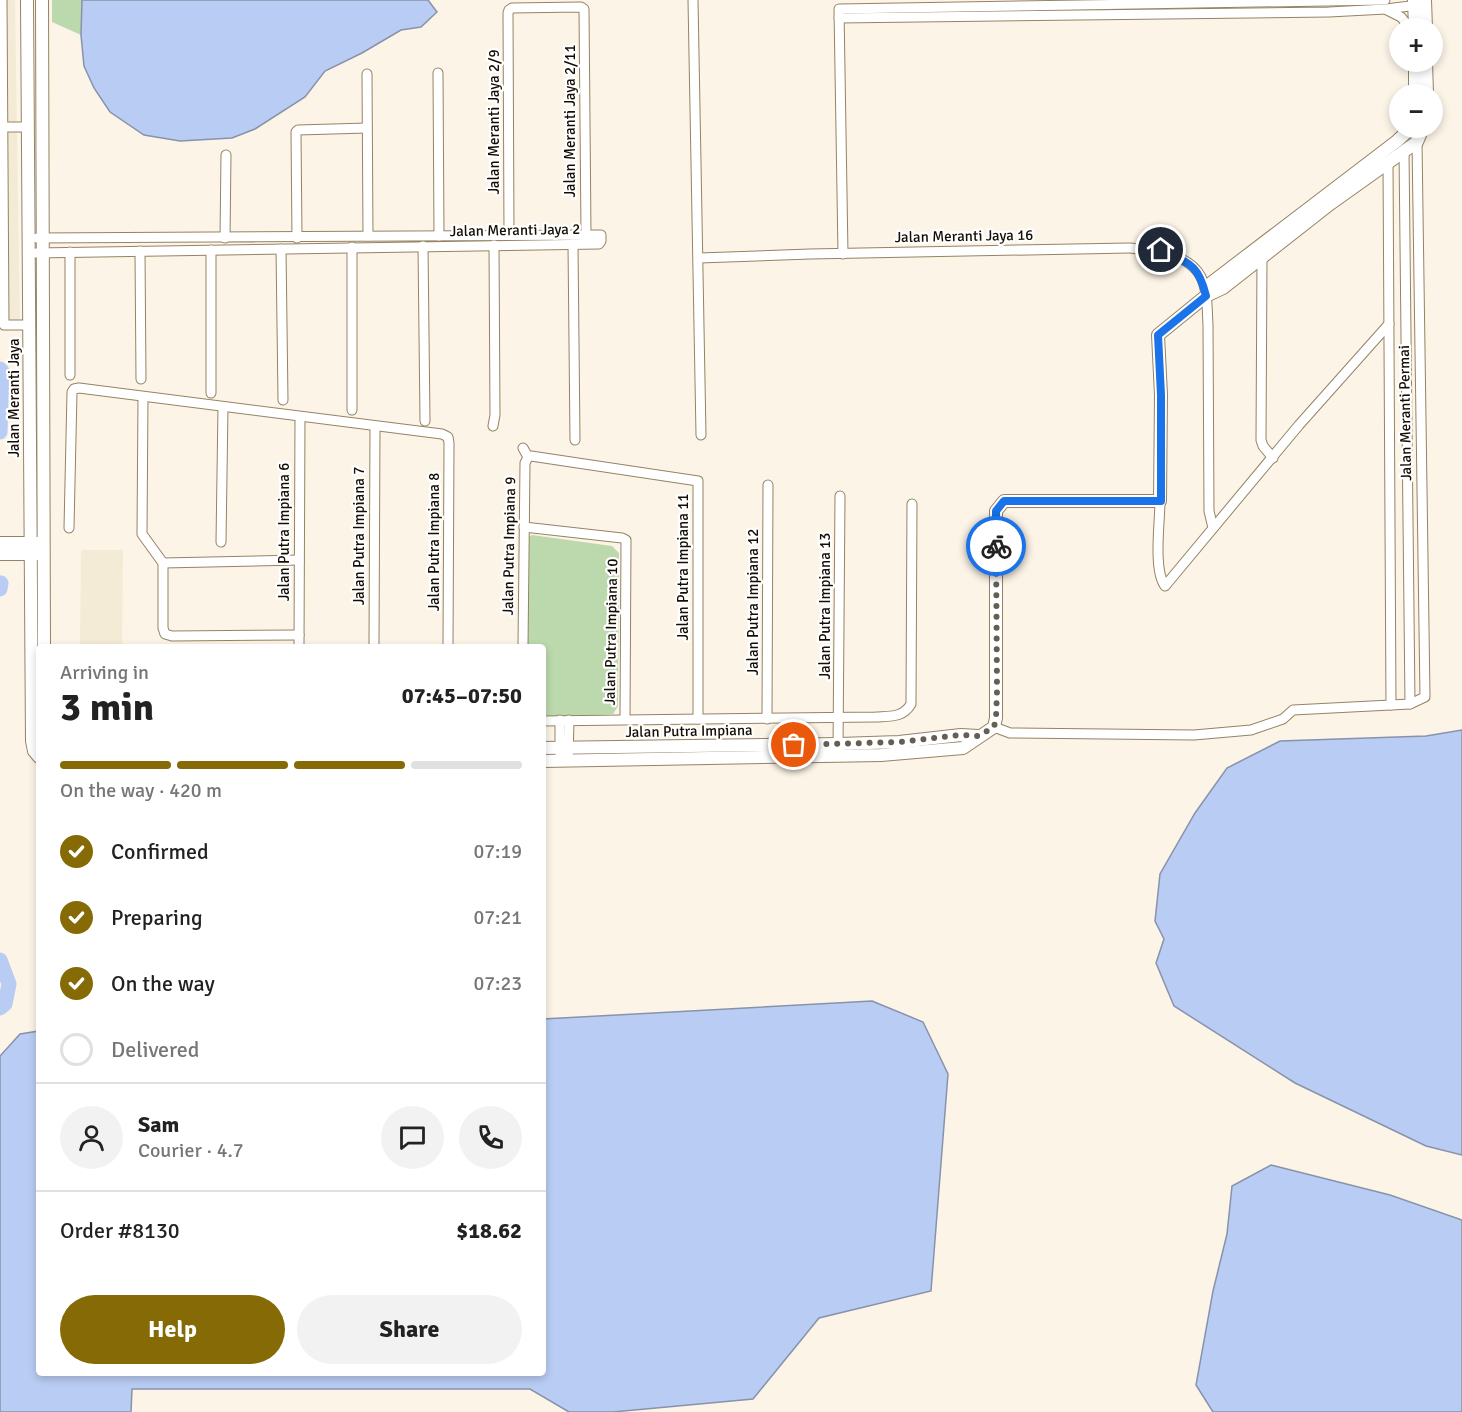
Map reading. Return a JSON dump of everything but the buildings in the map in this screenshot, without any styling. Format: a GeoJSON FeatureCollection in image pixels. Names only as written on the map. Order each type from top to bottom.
{"type":"FeatureCollection","features":[{"type":"Feature","properties":{"kind":"street"},"geometry":{"type":"LineString","coordinates":[[2,0],[4,325],[29,325]]}},
{"type":"Feature","properties":{"kind":"street","name":"Jalan Meranti Jaya"},"geometry":{"type":"LineString","coordinates":[[27,0],[32,741],[36,754]]}},
{"type":"Feature","properties":{"kind":"street","name":"Jalan Meranti Jaya"},"geometry":{"type":"LineString","coordinates":[[42,0],[44,644]]}},
{"type":"Feature","properties":{"kind":"street"},"geometry":{"type":"LineString","coordinates":[[693,0],[699,258],[700,435]]}},
{"type":"Feature","properties":{"kind":"street"},"geometry":{"type":"LineString","coordinates":[[839,13],[1351,1],[1385,5],[1402,18]]}},
{"type":"Feature","properties":{"kind":"street"},"geometry":{"type":"LineString","coordinates":[[839,13],[1385,5],[1420,2]]}},
{"type":"Feature","properties":{"kind":"street"},"geometry":{"type":"LineString","coordinates":[[1417,18],[1420,2]]}},
{"type":"Feature","properties":{"kind":"street"},"geometry":{"type":"LineString","coordinates":[[1420,2],[1424,18]]}},
{"type":"Feature","properties":{"kind":"street","name":"Jalan Meranti Jaya 2/9"},"geometry":{"type":"LineString","coordinates":[[509,235],[508,10],[512,8],[581,7],[584,9]]}},
{"type":"Feature","properties":{"kind":"street","name":"Jalan Meranti Jaya 2/11"},"geometry":{"type":"LineString","coordinates":[[584,9],[586,234]]}},
{"type":"Feature","properties":{"kind":"street"},"geometry":{"type":"LineString","coordinates":[[839,13],[843,254]]}},
{"type":"Feature","properties":{"kind":"street"},"geometry":{"type":"LineString","coordinates":[[438,73],[439,236]]}},
{"type":"Feature","properties":{"kind":"street"},"geometry":{"type":"LineString","coordinates":[[368,74],[368,236]]}},
{"type":"Feature","properties":{"kind":"street"},"geometry":{"type":"LineString","coordinates":[[3,127],[27,127]]}},
{"type":"Feature","properties":{"kind":"street"},"geometry":{"type":"LineString","coordinates":[[297,237],[297,131],[367,129]]}},
{"type":"Feature","properties":{"kind":"street"},"geometry":{"type":"LineString","coordinates":[[1206,296],[1211,283],[1400,138]]}},
{"type":"Feature","properties":{"kind":"street","name":"Jalan Meranti Permai"},"geometry":{"type":"LineString","coordinates":[[1404,151],[1410,704],[1425,697],[1417,138]]}},
{"type":"Feature","properties":{"kind":"street"},"geometry":{"type":"LineString","coordinates":[[1389,324],[1299,425],[1165,586],[1161,578],[1159,558],[1161,395],[1158,335],[1206,296],[1223,288],[1330,204],[1417,142],[1419,138]]}},
{"type":"Feature","properties":{"kind":"street"},"geometry":{"type":"LineString","coordinates":[[225,238],[226,155]]}},
{"type":"Feature","properties":{"kind":"street"},"geometry":{"type":"LineString","coordinates":[[1388,162],[1391,705]]}},
{"type":"Feature","properties":{"kind":"street","name":"Jalan Meranti Jaya 2"},"geometry":{"type":"LineString","coordinates":[[28,238],[248,238],[599,233],[601,235],[599,244],[28,253]]}},
{"type":"Feature","properties":{"kind":"street"},"geometry":{"type":"LineString","coordinates":[[387,236],[387,247]]}},
{"type":"Feature","properties":{"kind":"street"},"geometry":{"type":"LineString","coordinates":[[111,251],[112,238]]}},
{"type":"Feature","properties":{"kind":"street"},"geometry":{"type":"LineString","coordinates":[[248,238],[248,249]]}},
{"type":"Feature","properties":{"kind":"street"},"geometry":{"type":"LineString","coordinates":[[573,244],[575,440]]}},
{"type":"Feature","properties":{"kind":"street"},"geometry":{"type":"LineString","coordinates":[[494,245],[494,426]]}},
{"type":"Feature","properties":{"kind":"street"},"geometry":{"type":"LineString","coordinates":[[423,246],[425,421]]}},
{"type":"Feature","properties":{"kind":"street"},"geometry":{"type":"LineString","coordinates":[[352,247],[352,410]]}},
{"type":"Feature","properties":{"kind":"street","name":"Jalan Meranti Jaya 16"},"geometry":{"type":"LineString","coordinates":[[699,258],[1129,248],[1161,250],[1191,265],[1202,277],[1206,296],[1209,511],[1213,528]]}},
{"type":"Feature","properties":{"kind":"street"},"geometry":{"type":"LineString","coordinates":[[281,249],[283,400]]}},
{"type":"Feature","properties":{"kind":"street"},"geometry":{"type":"LineString","coordinates":[[210,250],[211,393]]}},
{"type":"Feature","properties":{"kind":"street"},"geometry":{"type":"LineString","coordinates":[[140,251],[141,379]]}},
{"type":"Feature","properties":{"kind":"street"},"geometry":{"type":"LineString","coordinates":[[70,252],[70,375]]}},
{"type":"Feature","properties":{"kind":"street"},"geometry":{"type":"LineString","coordinates":[[1262,258],[1261,440],[1273,458]]}},
{"type":"Feature","properties":{"kind":"street"},"geometry":{"type":"LineString","coordinates":[[69,528],[72,392],[74,389],[375,427]]}},
{"type":"Feature","properties":{"kind":"street"},"geometry":{"type":"LineString","coordinates":[[143,397],[142,534],[163,563],[163,628],[165,634],[172,636],[299,635]]}},
{"type":"Feature","properties":{"kind":"street"},"geometry":{"type":"LineString","coordinates":[[221,542],[223,407]]}},
{"type":"Feature","properties":{"kind":"street","name":"Jalan Putra Impiana 6"},"geometry":{"type":"LineString","coordinates":[[299,644],[300,417]]}},
{"type":"Feature","properties":{"kind":"street","name":"Jalan Putra Impiana 8"},"geometry":{"type":"LineString","coordinates":[[375,427],[442,434],[448,437],[448,644]]}},
{"type":"Feature","properties":{"kind":"street","name":"Jalan Putra Impiana 7"},"geometry":{"type":"LineString","coordinates":[[374,644],[375,427]]}},
{"type":"Feature","properties":{"kind":"street","name":"Jalan Putra Impiana 9"},"geometry":{"type":"LineString","coordinates":[[523,448],[528,457],[525,463],[523,644]]}},
{"type":"Feature","properties":{"kind":"street","name":"Jalan Putra Impiana 11"},"geometry":{"type":"LineString","coordinates":[[528,457],[698,481],[698,719]]}},
{"type":"Feature","properties":{"kind":"street","name":"Jalan Putra Impiana 12"},"geometry":{"type":"LineString","coordinates":[[767,719],[768,485]]}},
{"type":"Feature","properties":{"kind":"street","name":"Jalan Putra Impiana 13"},"geometry":{"type":"LineString","coordinates":[[838,750],[840,496]]}},
{"type":"Feature","properties":{"kind":"street"},"geometry":{"type":"LineString","coordinates":[[978,736],[994,727],[996,718],[996,511],[999,505],[1004,501],[1161,501]]}},
{"type":"Feature","properties":{"kind":"street"},"geometry":{"type":"LineString","coordinates":[[546,721],[898,716],[907,712],[911,704],[912,504]]}},
{"type":"Feature","properties":{"kind":"street","name":"Jalan Putra Impiana 10"},"geometry":{"type":"LineString","coordinates":[[524,527],[626,540],[625,719]]}},
{"type":"Feature","properties":{"kind":"street"},"geometry":{"type":"LineString","coordinates":[[0,543],[44,548]]}},
{"type":"Feature","properties":{"kind":"street"},"geometry":{"type":"LineString","coordinates":[[0,554],[30,548]]}},
{"type":"Feature","properties":{"kind":"street"},"geometry":{"type":"LineString","coordinates":[[163,563],[299,560]]}},
{"type":"Feature","properties":{"kind":"street"},"geometry":{"type":"LineString","coordinates":[[994,727],[1010,733],[1194,735],[1251,730],[1283,719],[1293,710],[1410,704]]}},
{"type":"Feature","properties":{"kind":"street"},"geometry":{"type":"LineString","coordinates":[[564,754],[565,720]]}},
{"type":"Feature","properties":{"kind":"street","name":"Jalan Putra Impiana"},"geometry":{"type":"LineString","coordinates":[[546,749],[564,754],[838,750],[960,735],[978,736]]}},
{"type":"Feature","properties":{"kind":"street","name":"Jalan Putra Impiana"},"geometry":{"type":"LineString","coordinates":[[838,750],[881,755],[963,748],[978,736]]}},
{"type":"Feature","properties":{"kind":"street","name":"Jalan Putra Impiana"},"geometry":{"type":"LineString","coordinates":[[546,760],[564,754]]}},
{"type":"Feature","properties":{"kind":"shaded area"},"geometry":{"type":"Polygon","coordinates":[[[0,0],[15,0],[20,330],[0,331],[0,0]]]}},
{"type":"Feature","properties":{"kind":"shaded area"},"geometry":{"type":"Polygon","coordinates":[[[81,550],[123,550],[122,644],[80,644],[81,550]]]}},
{"type":"Feature","properties":{"kind":"green space"},"geometry":{"type":"Polygon","coordinates":[[[52,0],[82,0],[81,35],[52,22],[52,0]]]}},
{"type":"Feature","properties":{"kind":"green space"},"geometry":{"type":"Polygon","coordinates":[[[532,535],[612,546],[619,553],[618,706],[613,714],[546,718],[546,644],[527,644],[528,537],[532,535]]]}},
{"type":"Feature","properties":{"kind":"water"},"geometry":{"type":"Polygon","coordinates":[[[82,0],[428,0],[437,12],[421,27],[401,30],[325,71],[305,97],[255,129],[232,138],[180,141],[144,135],[110,112],[94,88],[84,66],[81,35],[82,0]]]}},
{"type":"Feature","properties":{"kind":"water"},"geometry":{"type":"Polygon","coordinates":[[[1462,730],[1462,1155],[1426,1146],[1295,1083],[1174,1006],[1156,963],[1164,939],[1155,921],[1160,874],[1195,813],[1227,768],[1280,741],[1426,736],[1462,730]]]}},
{"type":"Feature","properties":{"kind":"water"},"geometry":{"type":"Polygon","coordinates":[[[872,1001],[923,1022],[948,1074],[931,1291],[819,1318],[753,1399],[613,1412],[569,1412],[530,1389],[132,1389],[131,1412],[0,1412],[0,1056],[20,1034],[36,1031],[36,1376],[546,1376],[546,1019],[872,1001]]]}},
{"type":"Feature","properties":{"kind":"water"},"geometry":{"type":"Polygon","coordinates":[[[1271,1165],[1390,1195],[1462,1220],[1462,1412],[1213,1412],[1196,1385],[1213,1291],[1227,1234],[1232,1186],[1271,1165]]]}},
{"type":"Feature","properties":{"kind":"waterway"},"geometry":{"type":"LineString","coordinates":[[0,369],[2,371],[0,432]]}},
{"type":"Feature","properties":{"kind":"waterway"},"geometry":{"type":"LineString","coordinates":[[0,589],[1,583]]}},
{"type":"Feature","properties":{"kind":"waterway"},"geometry":{"type":"LineString","coordinates":[[0,960],[9,984],[5,1004],[0,1008]]}},
{"type":"Feature","properties":{"kind":"way so far"},"geometry":{"type":"LineString","coordinates":[[794,745],[899,742],[960,735],[978,736],[994,727],[997,691],[996,546]]}},
{"type":"Feature","properties":{"kind":"route"},"geometry":{"type":"LineString","coordinates":[[996,546],[996,511],[1004,501],[1161,501],[1162,449],[1158,335],[1206,296],[1202,277],[1191,265],[1161,250]]}}]}
